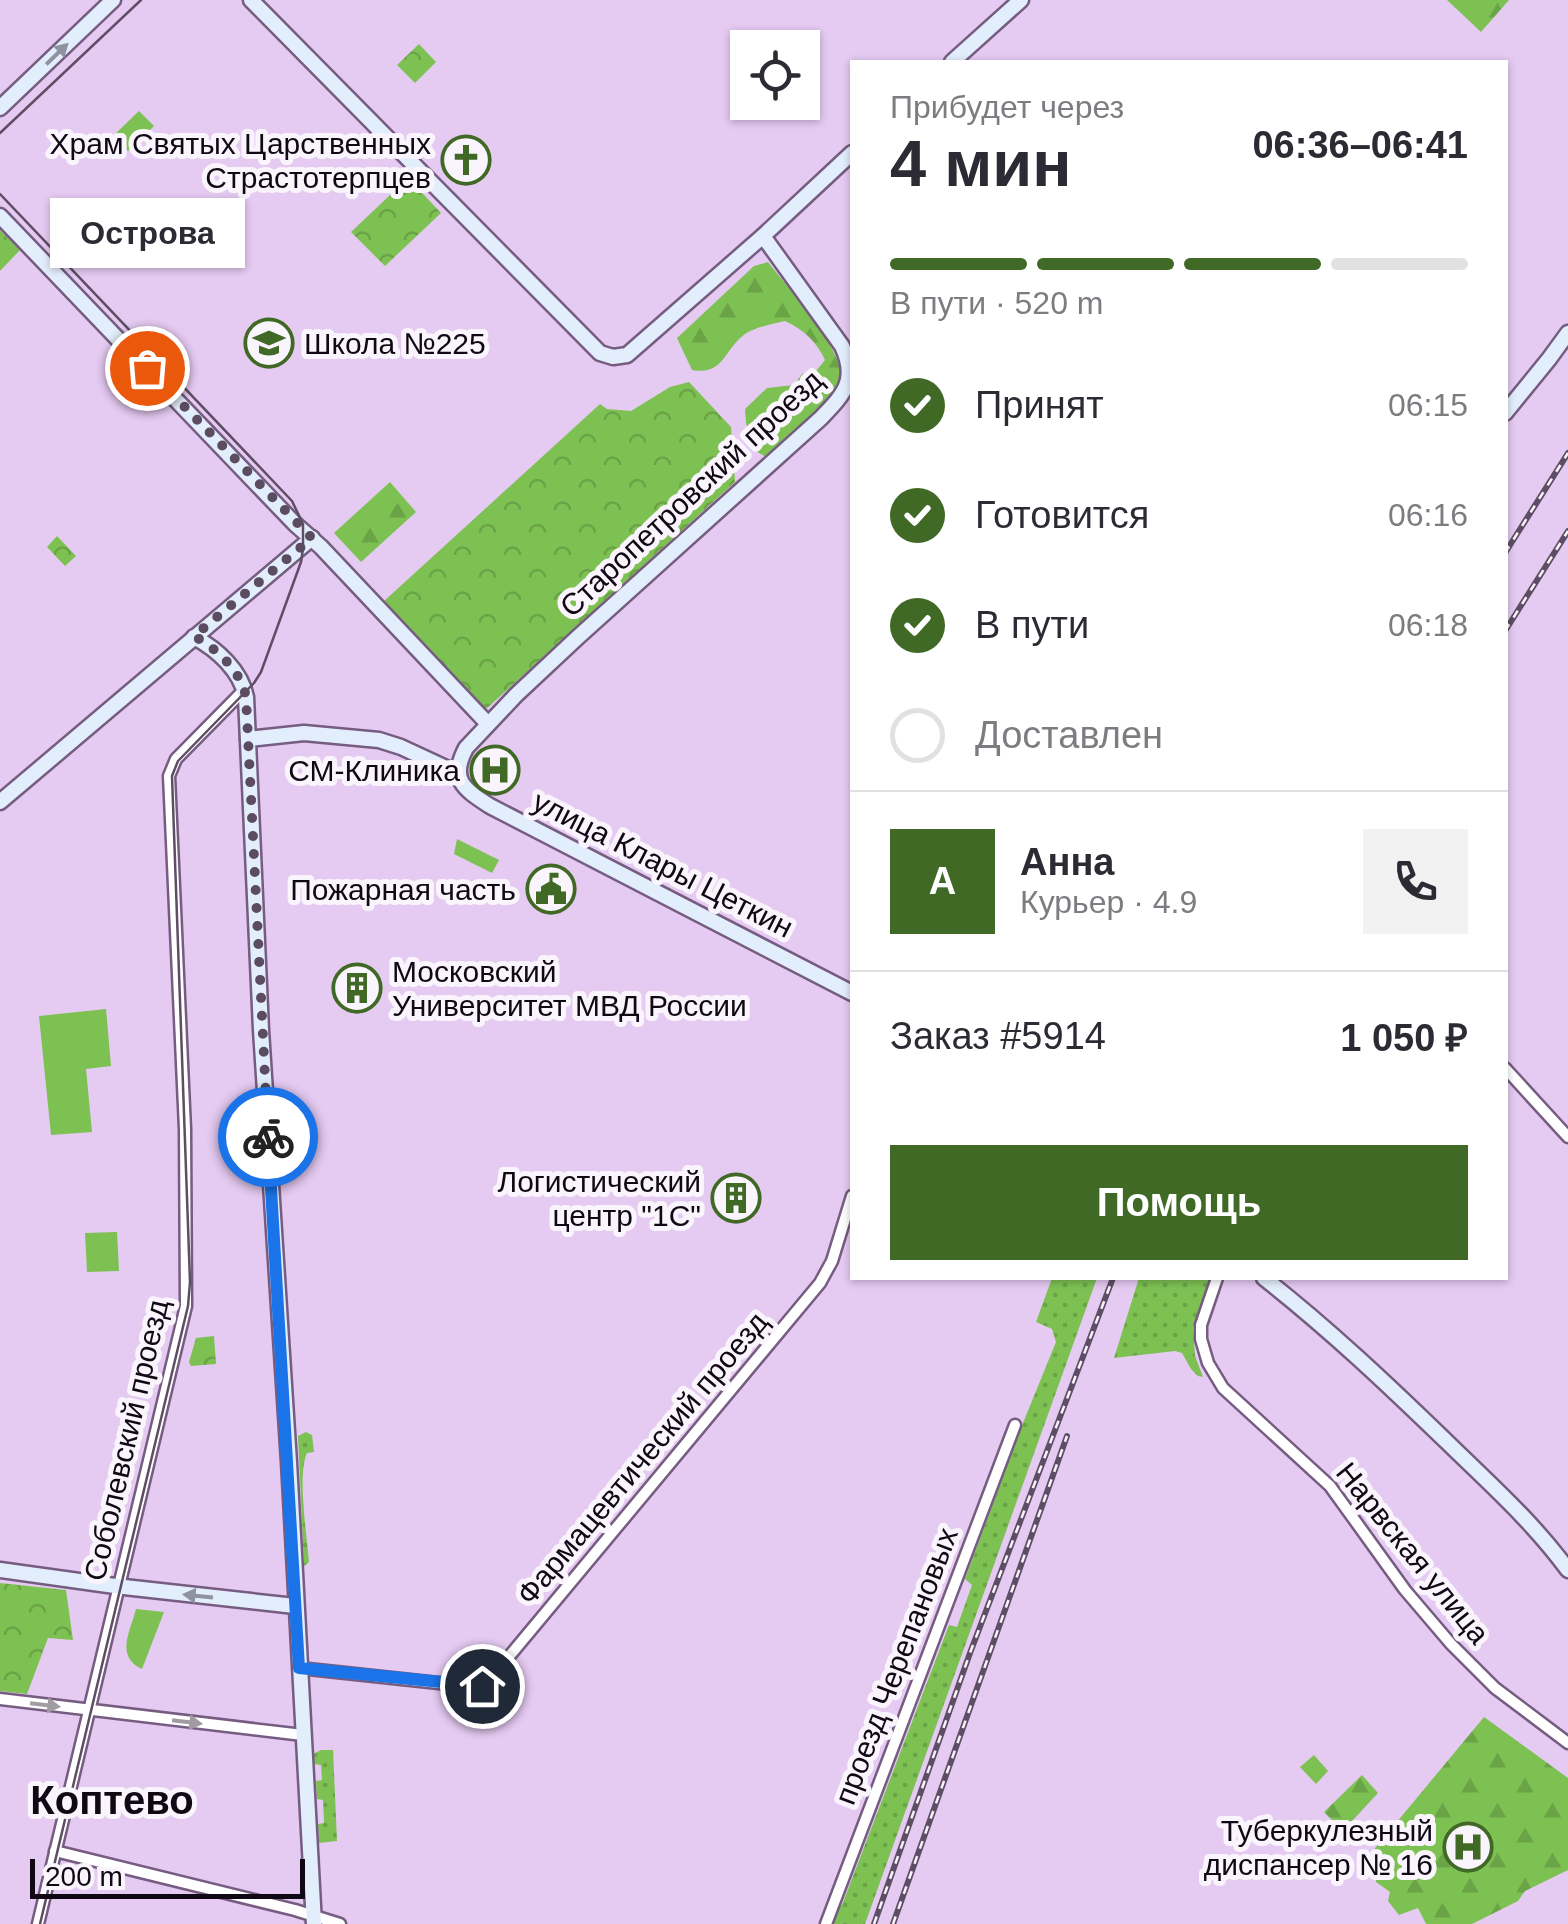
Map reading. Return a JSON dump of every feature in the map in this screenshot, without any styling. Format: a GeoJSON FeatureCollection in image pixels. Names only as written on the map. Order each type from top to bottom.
{"type":"FeatureCollection","features":[{"type":"Feature","properties":{"kind":"street"},"geometry":{"type":"LineString","coordinates":[[0,108],[113,0]]}},
{"type":"Feature","properties":{"kind":"street"},"geometry":{"type":"LineString","coordinates":[[252,0],[600,354],[613,358],[627,355],[850,155]]}},
{"type":"Feature","properties":{"kind":"street"},"geometry":{"type":"LineString","coordinates":[[954,60],[1021,0]]}},
{"type":"Feature","properties":{"kind":"street"},"geometry":{"type":"LineString","coordinates":[[0,216],[488,724],[466,748],[459,774]]}},
{"type":"Feature","properties":{"kind":"street","name":"Старопетровский проезд"},"geometry":{"type":"LineString","coordinates":[[488,724],[578,636],[840,398],[848,383],[848,359],[842,346],[762,236]]}},
{"type":"Feature","properties":{"kind":"street"},"geometry":{"type":"LineString","coordinates":[[1508,408],[1568,333]]}},
{"type":"Feature","properties":{"kind":"street"},"geometry":{"type":"LineString","coordinates":[[0,802],[312,538]]}},
{"type":"Feature","properties":{"kind":"street"},"geometry":{"type":"LineString","coordinates":[[194,636],[232,669],[244,689],[314,1920]]}},
{"type":"Feature","properties":{"kind":"street","name":"Соболевский проезд"},"geometry":{"type":"LineString","coordinates":[[38,1924],[186,1306],[185,1129],[170,776],[176,760],[244,689]]}},
{"type":"Feature","properties":{"kind":"street","name":"улица Клары Цеткин"},"geometry":{"type":"LineString","coordinates":[[248,738],[304,733],[379,740],[401,747],[459,774],[464,788],[490,806],[850,992]]}},
{"type":"Feature","properties":{"kind":"street"},"geometry":{"type":"LineString","coordinates":[[1508,1071],[1568,1137]]}},
{"type":"Feature","properties":{"kind":"street","name":"Фармацевтический проезд"},"geometry":{"type":"LineString","coordinates":[[299,1668],[476,1687],[487,1684],[820,1283],[832,1261],[850,1202]]}},
{"type":"Feature","properties":{"kind":"street","name":"Нарвская улица"},"geometry":{"type":"LineString","coordinates":[[1215,1280],[1201,1324],[1201,1339],[1208,1363],[1223,1388],[1330,1486],[1406,1590],[1494,1688],[1568,1744]]}},
{"type":"Feature","properties":{"kind":"street"},"geometry":{"type":"LineString","coordinates":[[1266,1280],[1358,1357],[1440,1435],[1541,1534],[1568,1570]]}},
{"type":"Feature","properties":{"kind":"street","name":"проезд Черепановых"},"geometry":{"type":"LineString","coordinates":[[826,1924],[1015,1425]]}},
{"type":"Feature","properties":{"kind":"street"},"geometry":{"type":"LineString","coordinates":[[0,1570],[295,1606]]}},
{"type":"Feature","properties":{"kind":"street"},"geometry":{"type":"LineString","coordinates":[[0,1699],[303,1735]]}},
{"type":"Feature","properties":{"kind":"street"},"geometry":{"type":"LineString","coordinates":[[55,1851],[340,1924]]}},
{"type":"Feature","properties":{"kind":"green space"},"geometry":{"type":"Polygon","coordinates":[[[1447,0],[1509,0],[1481,32],[1447,0]]]}},
{"type":"Feature","properties":{"kind":"green space"},"geometry":{"type":"Polygon","coordinates":[[[419,44],[436,62],[415,83],[397,65],[419,44]]]}},
{"type":"Feature","properties":{"kind":"green space"},"geometry":{"type":"Polygon","coordinates":[[[139,111],[154,126],[128,151],[113,136],[139,111]]]}},
{"type":"Feature","properties":{"kind":"green space"},"geometry":{"type":"Polygon","coordinates":[[[408,178],[441,213],[385,266],[351,232],[408,178]]]}},
{"type":"Feature","properties":{"kind":"green space"},"geometry":{"type":"Polygon","coordinates":[[[0,230],[20,250],[0,271],[0,230]]]}},
{"type":"Feature","properties":{"kind":"green space"},"geometry":{"type":"Polygon","coordinates":[[[768,262],[824,335],[841,378],[831,400],[766,457],[754,450],[745,409],[767,388],[794,385],[802,374],[816,371],[825,360],[818,347],[785,321],[745,334],[717,365],[703,371],[692,370],[677,338],[754,266],[768,262]]]}},
{"type":"Feature","properties":{"kind":"green space"},"geometry":{"type":"Polygon","coordinates":[[[689,382],[731,427],[735,482],[485,710],[383,602],[600,404],[607,409],[631,411],[670,387],[689,382]]]}},
{"type":"Feature","properties":{"kind":"green space"},"geometry":{"type":"Polygon","coordinates":[[[390,482],[416,512],[361,562],[334,533],[390,482]]]}},
{"type":"Feature","properties":{"kind":"green space"},"geometry":{"type":"Polygon","coordinates":[[[57,536],[76,556],[65,566],[47,547],[57,536]]]}},
{"type":"Feature","properties":{"kind":"green space"},"geometry":{"type":"Polygon","coordinates":[[[457,839],[499,860],[492,873],[454,854],[457,839]]]}},
{"type":"Feature","properties":{"kind":"green space"},"geometry":{"type":"Polygon","coordinates":[[[106,1009],[111,1066],[86,1069],[92,1132],[51,1135],[39,1016],[106,1009]]]}},
{"type":"Feature","properties":{"kind":"green space"},"geometry":{"type":"Polygon","coordinates":[[[117,1232],[119,1271],[87,1272],[85,1233],[117,1232]]]}},
{"type":"Feature","properties":{"kind":"green space"},"geometry":{"type":"Polygon","coordinates":[[[1051,1280],[1096,1280],[865,1924],[832,1924],[949,1625],[957,1627],[972,1585],[965,1579],[1056,1342],[1052,1329],[1036,1322],[1051,1280]]]}},
{"type":"Feature","properties":{"kind":"green space"},"geometry":{"type":"Polygon","coordinates":[[[1138,1280],[1209,1280],[1193,1328],[1195,1356],[1203,1377],[1191,1369],[1182,1353],[1175,1351],[1114,1358],[1138,1280]]]}},
{"type":"Feature","properties":{"kind":"green space"},"geometry":{"type":"Polygon","coordinates":[[[214,1336],[216,1364],[191,1366],[196,1338],[214,1336]]]}},
{"type":"Feature","properties":{"kind":"green space"},"geometry":{"type":"Polygon","coordinates":[[[306,1432],[312,1435],[314,1452],[307,1453],[304,1463],[309,1562],[304,1566],[298,1436],[306,1432]]]}},
{"type":"Feature","properties":{"kind":"green space"},"geometry":{"type":"Polygon","coordinates":[[[0,1583],[66,1590],[73,1640],[48,1638],[27,1694],[0,1691],[0,1583]]]}},
{"type":"Feature","properties":{"kind":"green space"},"geometry":{"type":"Polygon","coordinates":[[[136,1609],[164,1612],[142,1669],[134,1664],[127,1650],[136,1609]]]}},
{"type":"Feature","properties":{"kind":"green space","name":"Туберкулезный диспансер № 16"},"geometry":{"type":"Polygon","coordinates":[[[1484,1717],[1568,1778],[1568,1870],[1472,1924],[1426,1924],[1418,1908],[1399,1915],[1388,1901],[1390,1892],[1376,1882],[1376,1873],[1367,1873],[1362,1864],[1484,1717]]]}},
{"type":"Feature","properties":{"kind":"green space"},"geometry":{"type":"Polygon","coordinates":[[[333,1750],[337,1841],[319,1843],[318,1824],[324,1823],[323,1800],[317,1799],[316,1781],[322,1780],[321,1765],[313,1764],[313,1754],[333,1750]]]}},
{"type":"Feature","properties":{"kind":"green space"},"geometry":{"type":"Polygon","coordinates":[[[1314,1755],[1328,1771],[1316,1784],[1300,1767],[1314,1755]]]}},
{"type":"Feature","properties":{"kind":"green space"},"geometry":{"type":"Polygon","coordinates":[[[1362,1775],[1378,1793],[1340,1834],[1324,1812],[1362,1775]]]}},
{"type":"Feature","properties":{"kind":"tram line"},"geometry":{"type":"LineString","coordinates":[[0,133],[141,0]]}},
{"type":"Feature","properties":{"kind":"tram line"},"geometry":{"type":"LineString","coordinates":[[0,194],[292,501],[303,524],[301,562],[261,672],[178,761],[172,776],[188,1306],[40,1924]]}},
{"type":"Feature","properties":{"kind":"railway"},"geometry":{"type":"LineString","coordinates":[[1508,548],[1568,453]]}},
{"type":"Feature","properties":{"kind":"railway"},"geometry":{"type":"LineString","coordinates":[[1508,626],[1568,531]]}},
{"type":"Feature","properties":{"kind":"railway"},"geometry":{"type":"LineString","coordinates":[[874,1924],[970,1653],[1112,1280]]}},
{"type":"Feature","properties":{"kind":"railway"},"geometry":{"type":"LineString","coordinates":[[893,1924],[1067,1436]]}},
{"type":"Feature","properties":{"kind":"way so far"},"geometry":{"type":"LineString","coordinates":[[147,368],[312,538],[194,636],[232,669],[241,680],[246,697],[268,1137]]}},
{"type":"Feature","properties":{"kind":"place","name":"Храм Святых Царственных Страстотерпцев"},"geometry":{"type":"Point","coordinates":[466,160]}},
{"type":"Feature","properties":{"kind":"place","name":"Школа №225"},"geometry":{"type":"Point","coordinates":[269,343]}},
{"type":"Feature","properties":{"kind":"place","name":"Острова"},"geometry":{"type":"Point","coordinates":[147,368]}},
{"type":"Feature","properties":{"kind":"place","name":"СМ-Клиника"},"geometry":{"type":"Point","coordinates":[495,770]}},
{"type":"Feature","properties":{"kind":"place","name":"Пожарная часть"},"geometry":{"type":"Point","coordinates":[551,889]}},
{"type":"Feature","properties":{"kind":"place","name":"Московский Университет МВД России"},"geometry":{"type":"Point","coordinates":[357,988]}},
{"type":"Feature","properties":{"kind":"place","name":"Логистический центр \"1С\""},"geometry":{"type":"Point","coordinates":[736,1198]}},
{"type":"Feature","properties":{"kind":"place","name":"Туберкулезный диспансер № 16"},"geometry":{"type":"Point","coordinates":[1468,1847]}},
{"type":"Feature","properties":{"kind":"district","name":"Коптево"},"geometry":{"type":"Point","coordinates":[112,1800]}},
{"type":"Feature","properties":{"kind":"route"},"geometry":{"type":"LineString","coordinates":[[268,1137],[299,1668],[482,1686]]}}]}
